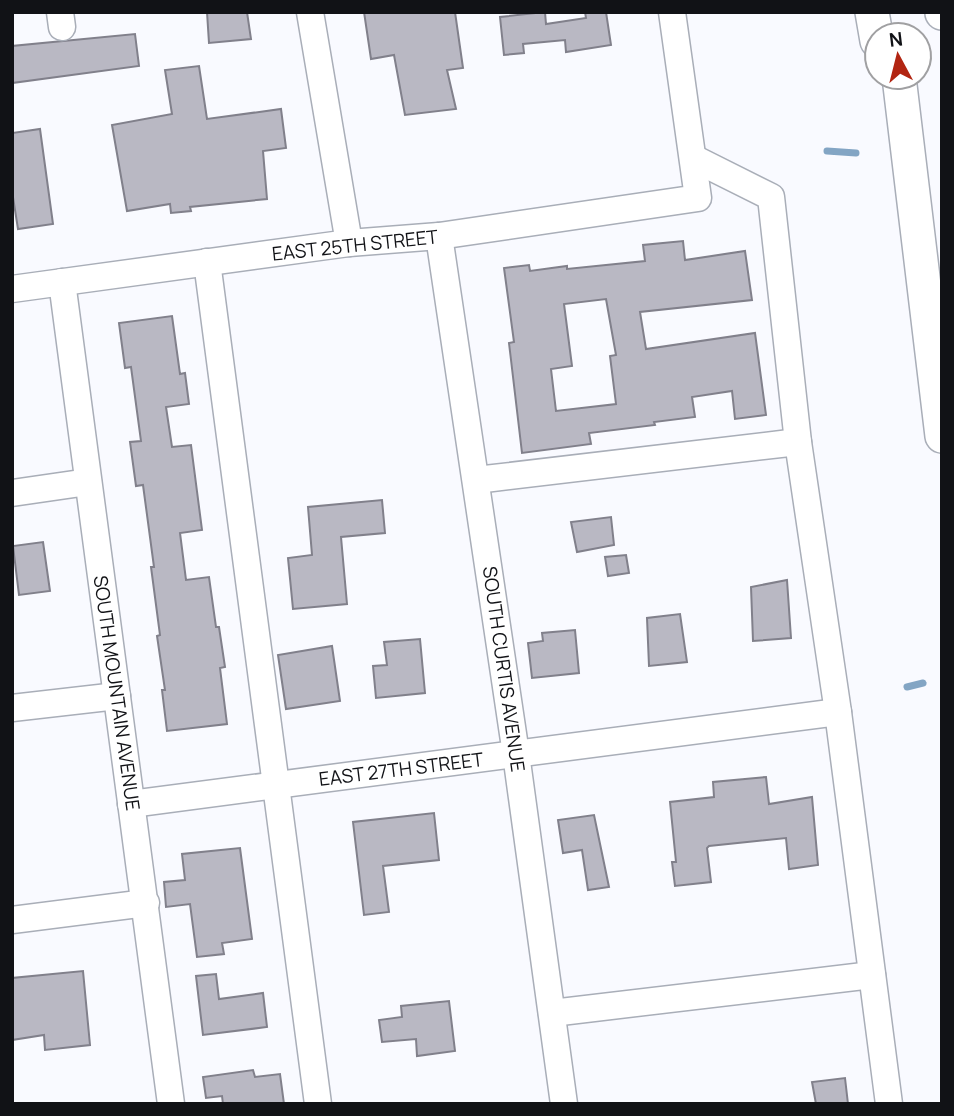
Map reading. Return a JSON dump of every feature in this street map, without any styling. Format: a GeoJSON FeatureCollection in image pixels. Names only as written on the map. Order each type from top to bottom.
{"type":"FeatureCollection","features":[{"type":"Feature","properties":{"kind":"main road"},"geometry":{"type":"LineString","coordinates":[[885,91],[931,353]]}},
{"type":"Feature","properties":{"kind":"main road"},"geometry":{"type":"LineString","coordinates":[[901,91],[942,436]]}},
{"type":"Feature","properties":{"kind":"street"},"geometry":{"type":"LineString","coordinates":[[310,12],[349,243]]}},
{"type":"Feature","properties":{"kind":"street"},"geometry":{"type":"LineString","coordinates":[[672,12],[693,158],[771,197],[798,442],[838,712],[889,1104]]}},
{"type":"Feature","properties":{"kind":"street","name":"EAST 25TH STREET"},"geometry":{"type":"LineString","coordinates":[[12,289],[349,243],[439,236],[698,198],[693,158]]}},
{"type":"Feature","properties":{"kind":"street","name":"SOUTH CURTIS AVENUE"},"geometry":{"type":"LineString","coordinates":[[439,236],[516,754],[564,1104]]}},
{"type":"Feature","properties":{"kind":"street"},"geometry":{"type":"LineString","coordinates":[[207,262],[318,1104]]}},
{"type":"Feature","properties":{"kind":"street","name":"SOUTH MOUNTAIN AVENUE"},"geometry":{"type":"LineString","coordinates":[[62,282],[171,1104]]}},
{"type":"Feature","properties":{"kind":"street"},"geometry":{"type":"LineString","coordinates":[[476,480],[798,442]]}},
{"type":"Feature","properties":{"kind":"street"},"geometry":{"type":"LineString","coordinates":[[12,493],[88,482]]}},
{"type":"Feature","properties":{"kind":"street"},"geometry":{"type":"LineString","coordinates":[[12,708],[117,696]]}},
{"type":"Feature","properties":{"kind":"street","name":"EAST 27TH STREET"},"geometry":{"type":"LineString","coordinates":[[131,804],[838,712]]}},
{"type":"Feature","properties":{"kind":"street"},"geometry":{"type":"LineString","coordinates":[[12,920],[146,902]]}},
{"type":"Feature","properties":{"kind":"street"},"geometry":{"type":"LineString","coordinates":[[552,1013],[873,975]]}},
{"type":"Feature","properties":{"kind":"building"},"geometry":{"type":"Polygon","coordinates":[[[207,12],[247,12],[251,39],[209,43],[207,12]]]}},
{"type":"Feature","properties":{"kind":"building"},"geometry":{"type":"Polygon","coordinates":[[[364,12],[455,12],[463,68],[447,70],[456,109],[405,115],[394,55],[371,59],[364,12]]]}},
{"type":"Feature","properties":{"kind":"building"},"geometry":{"type":"Polygon","coordinates":[[[545,12],[546,24],[586,18],[585,12],[606,12],[611,45],[566,52],[565,40],[523,44],[524,53],[504,55],[500,17],[545,12]]]}},
{"type":"Feature","properties":{"kind":"building"},"geometry":{"type":"Polygon","coordinates":[[[135,34],[139,66],[12,83],[12,46],[135,34]]]}},
{"type":"Feature","properties":{"kind":"building"},"geometry":{"type":"Polygon","coordinates":[[[199,66],[207,119],[281,109],[286,148],[263,151],[267,199],[190,207],[191,211],[171,213],[170,204],[127,211],[112,125],[172,114],[165,70],[199,66]]]}},
{"type":"Feature","properties":{"kind":"building"},"geometry":{"type":"Polygon","coordinates":[[[40,129],[53,224],[18,229],[12,191],[12,133],[40,129]]]}},
{"type":"Feature","properties":{"kind":"building"},"geometry":{"type":"Polygon","coordinates":[[[683,241],[685,260],[745,251],[752,300],[640,312],[646,349],[755,333],[766,415],[735,419],[732,391],[692,397],[695,417],[589,433],[591,444],[522,453],[509,343],[514,342],[504,268],[529,265],[530,271],[645,261],[643,245],[683,241]],[[606,299],[564,304],[572,366],[551,369],[556,411],[616,404],[610,356],[616,355],[606,299]]]}},
{"type":"Feature","properties":{"kind":"building"},"geometry":{"type":"Polygon","coordinates":[[[172,316],[180,374],[185,373],[189,404],[166,407],[172,447],[191,445],[202,530],[180,533],[186,580],[209,577],[225,667],[220,668],[227,724],[167,731],[162,690],[165,690],[157,636],[160,635],[151,567],[154,567],[143,485],[136,486],[130,442],[141,441],[131,367],[125,368],[119,323],[172,316]]]}},
{"type":"Feature","properties":{"kind":"building"},"geometry":{"type":"Polygon","coordinates":[[[382,500],[385,533],[341,537],[347,604],[293,609],[288,558],[312,555],[308,507],[382,500]]]}},
{"type":"Feature","properties":{"kind":"building"},"geometry":{"type":"Polygon","coordinates":[[[611,517],[614,545],[577,552],[571,522],[611,517]]]}},
{"type":"Feature","properties":{"kind":"building"},"geometry":{"type":"Polygon","coordinates":[[[43,542],[50,591],[19,595],[13,546],[43,542]]]}},
{"type":"Feature","properties":{"kind":"building"},"geometry":{"type":"Polygon","coordinates":[[[626,555],[629,573],[608,576],[605,557],[626,555]]]}},
{"type":"Feature","properties":{"kind":"building"},"geometry":{"type":"Polygon","coordinates":[[[787,580],[791,638],[753,641],[751,587],[787,580]]]}},
{"type":"Feature","properties":{"kind":"building"},"geometry":{"type":"Polygon","coordinates":[[[680,614],[687,662],[649,666],[647,618],[680,614]]]}},
{"type":"Feature","properties":{"kind":"building"},"geometry":{"type":"Polygon","coordinates":[[[575,630],[579,673],[532,678],[528,643],[543,641],[542,633],[575,630]]]}},
{"type":"Feature","properties":{"kind":"building"},"geometry":{"type":"Polygon","coordinates":[[[420,639],[425,693],[376,698],[373,666],[387,665],[384,642],[420,639]]]}},
{"type":"Feature","properties":{"kind":"building"},"geometry":{"type":"Polygon","coordinates":[[[332,646],[340,701],[286,709],[278,655],[332,646]]]}},
{"type":"Feature","properties":{"kind":"building"},"geometry":{"type":"Polygon","coordinates":[[[766,777],[769,804],[812,797],[818,865],[789,869],[786,838],[709,846],[707,848],[711,882],[675,886],[672,862],[676,862],[670,802],[714,797],[713,782],[766,777]]]}},
{"type":"Feature","properties":{"kind":"building"},"geometry":{"type":"Polygon","coordinates":[[[434,813],[439,860],[383,866],[389,912],[364,915],[353,822],[434,813]]]}},
{"type":"Feature","properties":{"kind":"building"},"geometry":{"type":"Polygon","coordinates":[[[594,815],[609,887],[588,890],[582,850],[563,853],[558,820],[594,815]]]}},
{"type":"Feature","properties":{"kind":"building"},"geometry":{"type":"Polygon","coordinates":[[[240,848],[252,939],[222,943],[224,954],[197,957],[190,904],[166,907],[164,882],[185,880],[182,854],[240,848]]]}},
{"type":"Feature","properties":{"kind":"building"},"geometry":{"type":"Polygon","coordinates":[[[83,971],[90,1045],[45,1050],[44,1035],[12,1040],[12,978],[83,971]]]}},
{"type":"Feature","properties":{"kind":"building"},"geometry":{"type":"Polygon","coordinates":[[[216,974],[219,999],[263,993],[267,1027],[203,1035],[196,976],[216,974]]]}},
{"type":"Feature","properties":{"kind":"building"},"geometry":{"type":"Polygon","coordinates":[[[449,1001],[455,1051],[417,1056],[416,1039],[382,1042],[379,1020],[402,1017],[401,1006],[449,1001]]]}},
{"type":"Feature","properties":{"kind":"building"},"geometry":{"type":"Polygon","coordinates":[[[253,1070],[255,1077],[280,1074],[284,1104],[223,1104],[222,1096],[206,1098],[203,1077],[253,1070]]]}},
{"type":"Feature","properties":{"kind":"building"},"geometry":{"type":"Polygon","coordinates":[[[845,1078],[848,1104],[816,1104],[812,1082],[845,1078]]]}},
{"type":"Feature","properties":{"kind":"waterway"},"geometry":{"type":"LineString","coordinates":[[827,151],[856,153]]}},
{"type":"Feature","properties":{"kind":"waterway"},"geometry":{"type":"LineString","coordinates":[[907,687],[923,683]]}}]}
